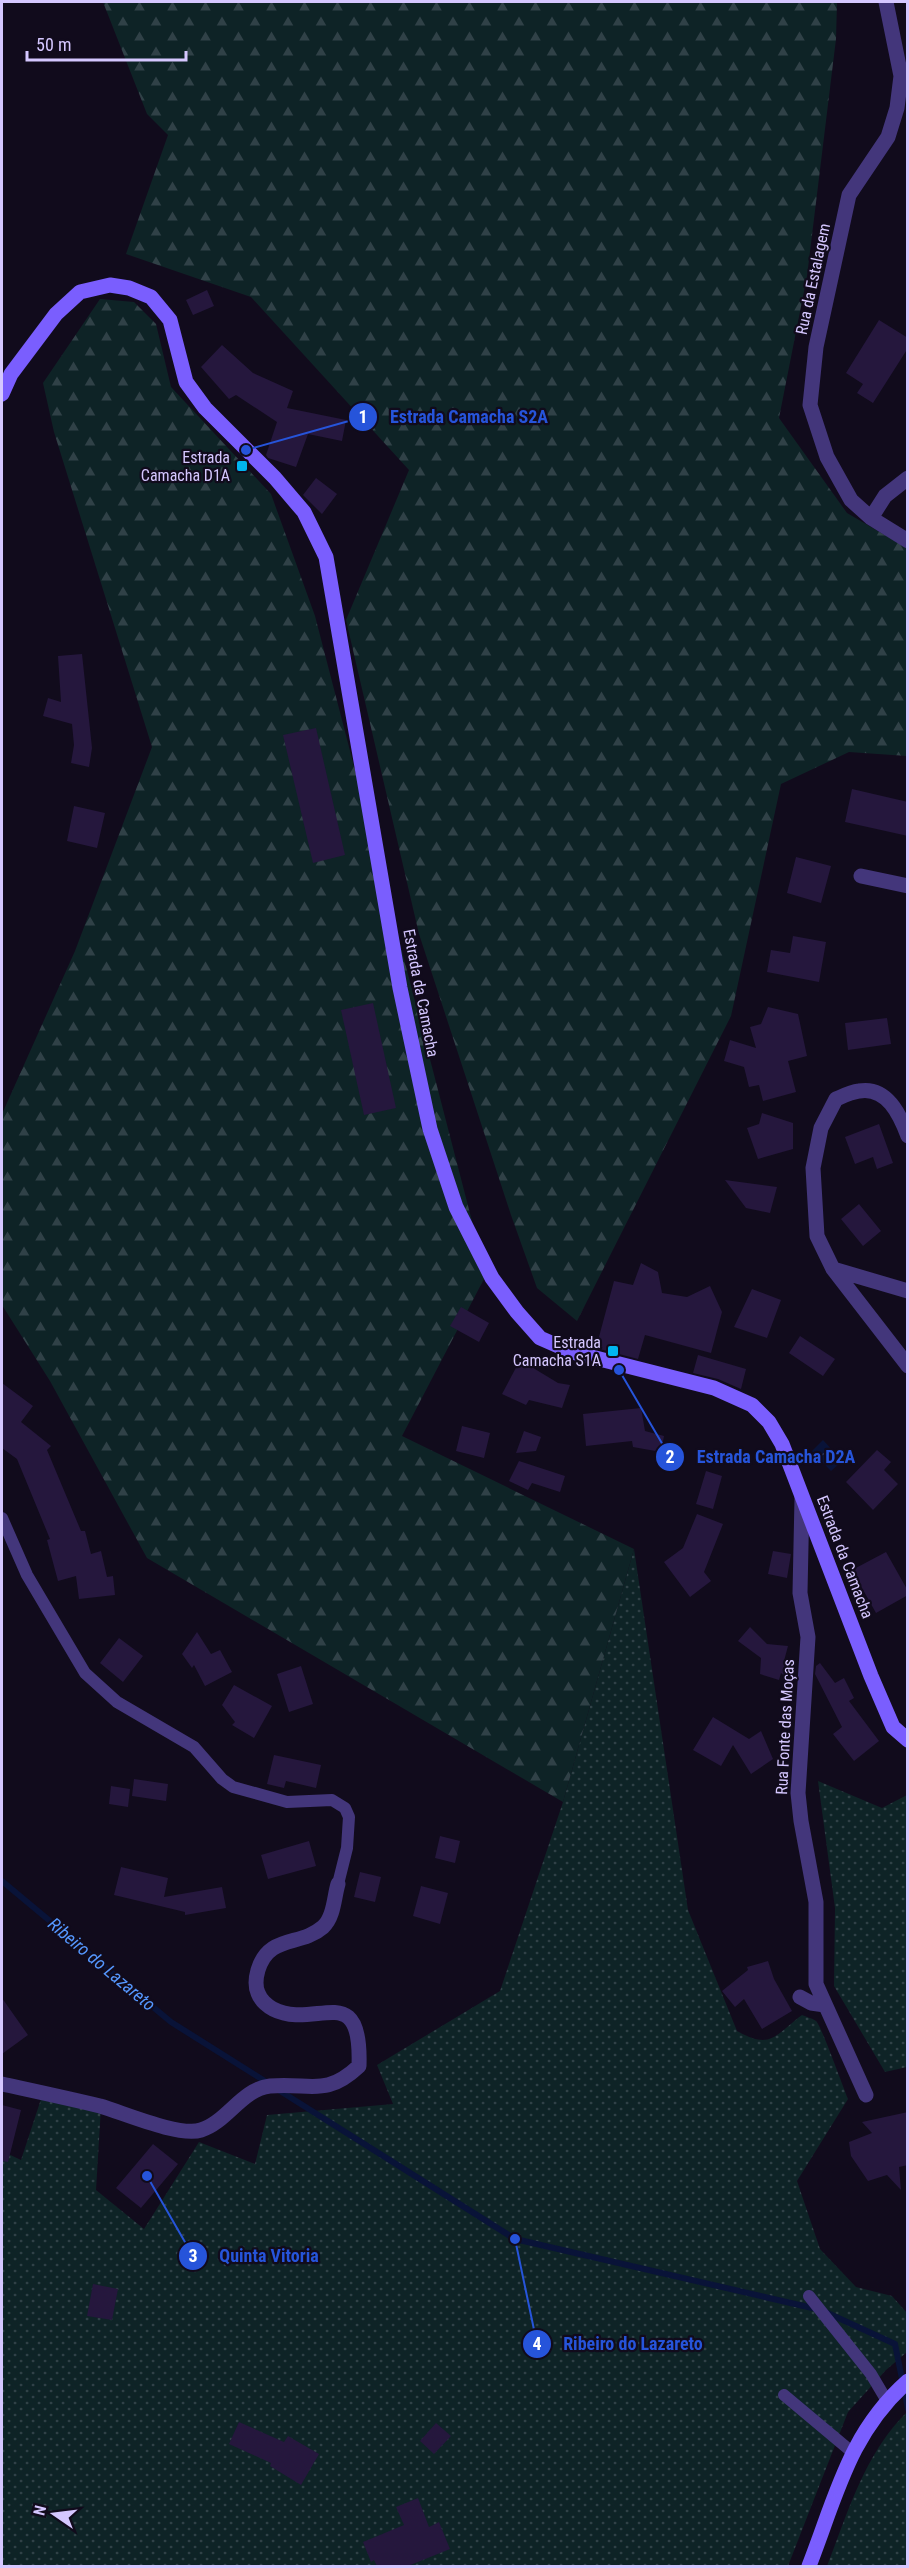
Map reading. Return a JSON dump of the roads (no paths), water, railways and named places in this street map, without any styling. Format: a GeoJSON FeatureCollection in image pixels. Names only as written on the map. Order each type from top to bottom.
{"type":"FeatureCollection","features":[{"type":"Feature","properties":{"kind":"street","name":"Rua da Estalagem"},"geometry":{"type":"LineString","coordinates":[[886,2],[901,76],[897,108],[888,137],[849,195],[816,347],[810,405],[827,458],[851,500],[871,518],[908,541]]}},
{"type":"Feature","properties":{"kind":"street","name":"Estrada da Camacha"},"geometry":{"type":"LineString","coordinates":[[2,394],[11,374],[56,314],[80,292],[110,285],[129,288],[150,297],[170,320],[186,382],[205,408],[275,478],[304,512],[326,557],[400,988],[430,1129],[456,1207],[492,1278],[540,1338],[572,1352],[714,1388],[752,1405],[769,1422],[782,1443],[871,1676],[893,1727],[908,1740]]}},
{"type":"Feature","properties":{"kind":"street"},"geometry":{"type":"LineString","coordinates":[[871,518],[885,496],[908,478]]}},
{"type":"Feature","properties":{"kind":"street"},"geometry":{"type":"LineString","coordinates":[[861,876],[908,886]]}},
{"type":"Feature","properties":{"kind":"street"},"geometry":{"type":"LineString","coordinates":[[908,1136],[891,1102],[878,1093],[860,1090],[836,1099],[821,1128],[813,1168],[817,1236],[833,1269],[908,1366]]}},
{"type":"Feature","properties":{"kind":"street"},"geometry":{"type":"LineString","coordinates":[[833,1269],[908,1291]]}},
{"type":"Feature","properties":{"kind":"street","name":"Rua Fonte das Moças"},"geometry":{"type":"LineString","coordinates":[[802,1495],[800,1593],[808,1637],[798,1793],[816,1902],[816,1984],[867,2095]]}},
{"type":"Feature","properties":{"kind":"street"},"geometry":{"type":"LineString","coordinates":[[2,2084],[100,2107],[184,2131],[202,2130],[251,2093],[268,2086],[308,2087],[331,2085],[344,2080],[360,2066],[360,2048],[353,2022],[343,2013],[295,2014],[278,2011],[264,2004],[257,1992],[256,1976],[261,1960],[271,1948],[310,1934],[324,1926],[331,1915],[338,1884]]}},
{"type":"Feature","properties":{"kind":"street"},"geometry":{"type":"LineString","coordinates":[[800,1997],[811,2003],[825,2005]]}},
{"type":"Feature","properties":{"kind":"street"},"geometry":{"type":"LineString","coordinates":[[809,2566],[852,2452],[872,2419],[903,2385]]}},
{"type":"Feature","properties":{"kind":"lane"},"geometry":{"type":"LineString","coordinates":[[2,1518],[27,1575],[85,1673],[117,1702],[194,1747],[222,1779],[233,1787],[287,1802],[332,1800],[345,1808],[349,1816],[347,1848],[338,1884]]}},
{"type":"Feature","properties":{"kind":"lane"},"geometry":{"type":"LineString","coordinates":[[809,2296],[871,2374],[887,2401]]}},
{"type":"Feature","properties":{"kind":"lane"},"geometry":{"type":"LineString","coordinates":[[784,2395],[852,2452]]}},
{"type":"Feature","properties":{"kind":"water"},"geometry":{"type":"Polygon","coordinates":[[[823,1440],[842,1461],[831,1471],[812,1451],[823,1440]]]}},
{"type":"Feature","properties":{"kind":"waterway","name":"Ribeiro do Lazareto"},"geometry":{"type":"LineString","coordinates":[[2,1881],[171,2022],[268,2083]]}},
{"type":"Feature","properties":{"kind":"waterway","name":"Ribeiro do Lazareto"},"geometry":{"type":"LineString","coordinates":[[277,2089],[515,2239],[821,2310],[895,2344],[908,2409]]}},
{"type":"Feature","properties":{"kind":"place","name":"Estrada Camacha S2A"},"geometry":{"type":"Point","coordinates":[246,450]}},
{"type":"Feature","properties":{"kind":"place","name":"Estrada Camacha D1A"},"geometry":{"type":"Point","coordinates":[242,466]}},
{"type":"Feature","properties":{"kind":"place","name":"Estrada Camacha S1A"},"geometry":{"type":"Point","coordinates":[613,1351]}},
{"type":"Feature","properties":{"kind":"place","name":"Estrada Camacha D2A"},"geometry":{"type":"Point","coordinates":[619,1370]}},
{"type":"Feature","properties":{"kind":"place","name":"Quinta Vitoria"},"geometry":{"type":"Point","coordinates":[147,2176]}},
{"type":"Feature","properties":{"kind":"place","name":"Ribeiro do Lazareto"},"geometry":{"type":"Point","coordinates":[515,2239]}}]}
